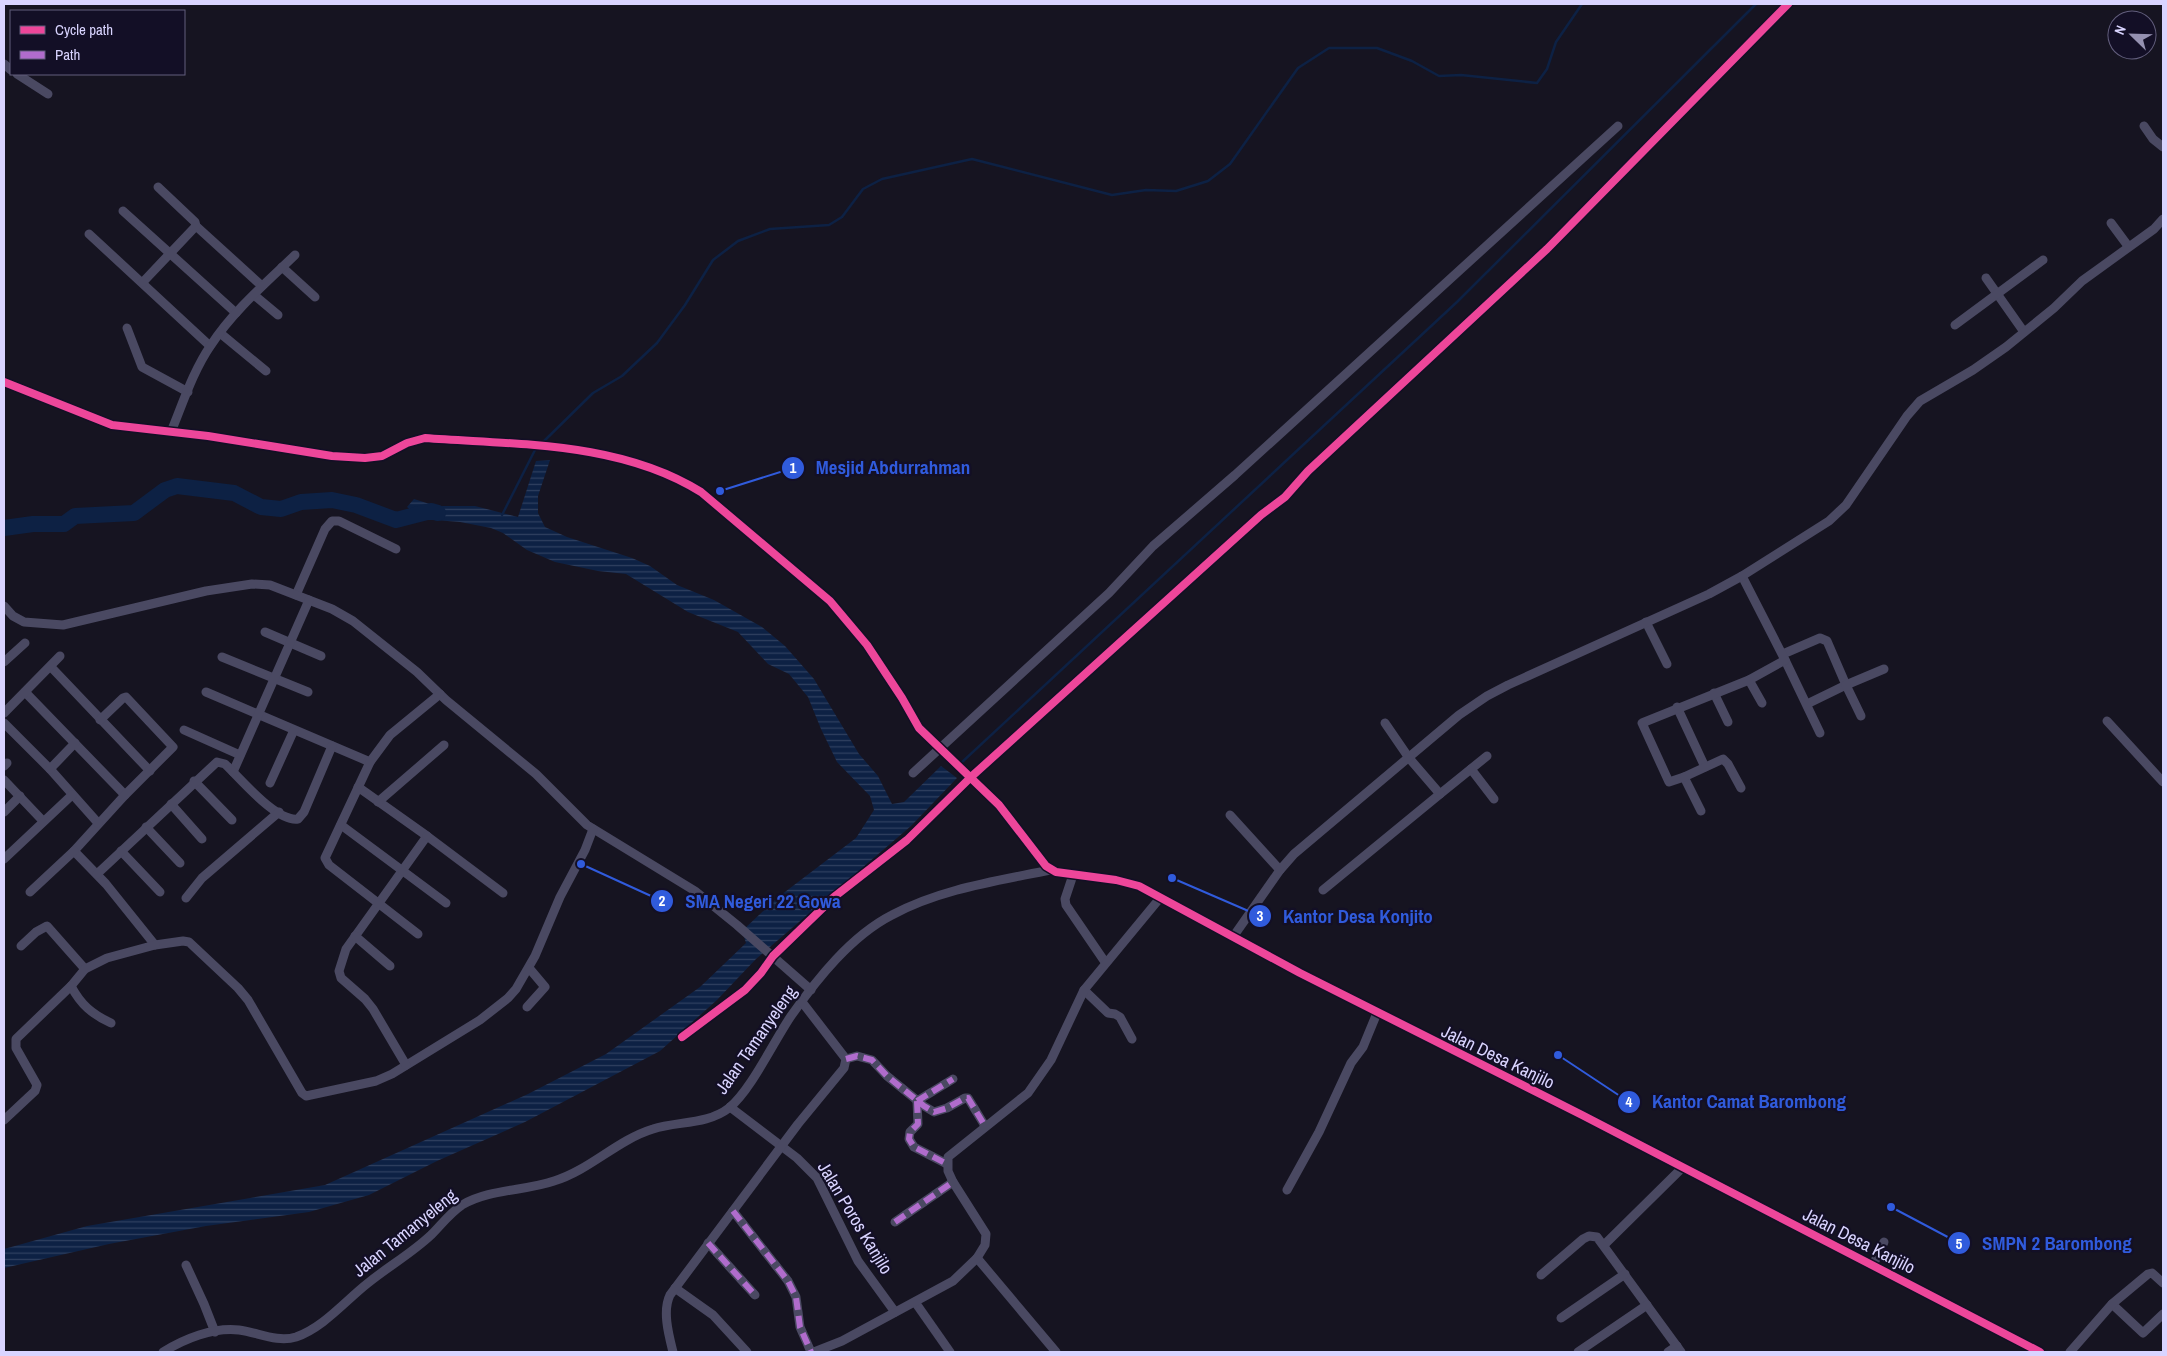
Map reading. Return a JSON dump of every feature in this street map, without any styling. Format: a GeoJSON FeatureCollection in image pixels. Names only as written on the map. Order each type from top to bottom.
{"type":"FeatureCollection","features":[{"type":"Feature","properties":{"kind":"street"},"geometry":{"type":"LineString","coordinates":[[682,1037],[745,990],[758,977],[771,954],[841,891],[907,840],[969,775],[1261,514],[1285,498],[1308,471],[1547,249],[1788,4]]}},
{"type":"Feature","properties":{"kind":"street"},"geometry":{"type":"LineString","coordinates":[[19,75],[48,94]]}},
{"type":"Feature","properties":{"kind":"street"},"geometry":{"type":"LineString","coordinates":[[913,772],[941,750],[1109,593],[1153,546],[1249,463],[1618,126]]}},
{"type":"Feature","properties":{"kind":"street"},"geometry":{"type":"LineString","coordinates":[[2144,126],[2163,147]]}},
{"type":"Feature","properties":{"kind":"street"},"geometry":{"type":"LineString","coordinates":[[158,187],[195,222],[196,226],[262,286]]}},
{"type":"Feature","properties":{"kind":"street"},"geometry":{"type":"LineString","coordinates":[[123,211],[236,313]]}},
{"type":"Feature","properties":{"kind":"street"},"geometry":{"type":"LineString","coordinates":[[1233,937],[1280,870],[1308,841],[1459,715],[1487,696],[1709,594],[1742,576],[1835,517],[1846,505],[1914,407],[1936,391],[1972,370],[2024,332],[2082,281],[2154,229],[2163,219]]}},
{"type":"Feature","properties":{"kind":"street"},"geometry":{"type":"LineString","coordinates":[[2111,223],[2128,246]]}},
{"type":"Feature","properties":{"kind":"street"},"geometry":{"type":"LineString","coordinates":[[143,282],[196,226]]}},
{"type":"Feature","properties":{"kind":"street"},"geometry":{"type":"LineString","coordinates":[[89,234],[210,346]]}},
{"type":"Feature","properties":{"kind":"street"},"geometry":{"type":"LineString","coordinates":[[171,432],[210,346],[236,313],[295,254]]}},
{"type":"Feature","properties":{"kind":"street"},"geometry":{"type":"LineString","coordinates":[[1955,325],[2044,260]]}},
{"type":"Feature","properties":{"kind":"street"},"geometry":{"type":"LineString","coordinates":[[282,267],[315,296]]}},
{"type":"Feature","properties":{"kind":"street"},"geometry":{"type":"LineString","coordinates":[[1986,278],[2024,332]]}},
{"type":"Feature","properties":{"kind":"street"},"geometry":{"type":"LineString","coordinates":[[254,295],[278,315]]}},
{"type":"Feature","properties":{"kind":"street"},"geometry":{"type":"LineString","coordinates":[[127,328],[142,368],[188,392]]}},
{"type":"Feature","properties":{"kind":"street"},"geometry":{"type":"LineString","coordinates":[[220,333],[266,371]]}},
{"type":"Feature","properties":{"kind":"street"},"geometry":{"type":"LineString","coordinates":[[4,382],[112,425],[332,456],[365,458],[382,456],[407,442],[425,438],[559,448],[598,452],[627,460],[673,477],[701,492],[830,601],[867,645],[920,728],[999,805],[1050,870]]}},
{"type":"Feature","properties":{"kind":"street"},"geometry":{"type":"LineString","coordinates":[[296,595],[325,529],[332,521],[339,521],[396,549]]}},
{"type":"Feature","properties":{"kind":"street"},"geometry":{"type":"LineString","coordinates":[[1742,576],[1784,657],[1820,733]]}},
{"type":"Feature","properties":{"kind":"street"},"geometry":{"type":"LineString","coordinates":[[4,606],[13,616],[24,622],[63,625],[238,585],[270,585],[309,600],[353,621],[417,672],[440,694],[524,763],[593,829],[695,891],[811,990]]}},
{"type":"Feature","properties":{"kind":"street"},"geometry":{"type":"LineString","coordinates":[[233,772],[309,600]]}},
{"type":"Feature","properties":{"kind":"street"},"geometry":{"type":"LineString","coordinates":[[1646,622],[1668,664]]}},
{"type":"Feature","properties":{"kind":"street"},"geometry":{"type":"LineString","coordinates":[[265,632],[321,656]]}},
{"type":"Feature","properties":{"kind":"street"},"geometry":{"type":"LineString","coordinates":[[1742,788],[1724,759],[1684,778],[1672,782],[1668,781],[1642,725],[1644,721],[1749,680],[1784,657],[1820,638],[1825,638],[1861,716]]}},
{"type":"Feature","properties":{"kind":"street"},"geometry":{"type":"LineString","coordinates":[[4,662],[25,643]]}},
{"type":"Feature","properties":{"kind":"street"},"geometry":{"type":"LineString","coordinates":[[4,713],[60,656]]}},
{"type":"Feature","properties":{"kind":"street"},"geometry":{"type":"LineString","coordinates":[[222,657],[308,692]]}},
{"type":"Feature","properties":{"kind":"street"},"geometry":{"type":"LineString","coordinates":[[51,667],[150,772]]}},
{"type":"Feature","properties":{"kind":"street"},"geometry":{"type":"LineString","coordinates":[[1807,704],[1884,669]]}},
{"type":"Feature","properties":{"kind":"street"},"geometry":{"type":"LineString","coordinates":[[1749,680],[1762,703]]}},
{"type":"Feature","properties":{"kind":"street"},"geometry":{"type":"LineString","coordinates":[[25,692],[125,795]]}},
{"type":"Feature","properties":{"kind":"street"},"geometry":{"type":"LineString","coordinates":[[206,692],[370,762]]}},
{"type":"Feature","properties":{"kind":"street"},"geometry":{"type":"LineString","coordinates":[[1714,693],[1728,722]]}},
{"type":"Feature","properties":{"kind":"street"},"geometry":{"type":"LineString","coordinates":[[418,934],[325,860],[370,762],[390,735],[440,694]]}},
{"type":"Feature","properties":{"kind":"street"},"geometry":{"type":"LineString","coordinates":[[30,892],[74,851],[98,823],[171,750],[172,745],[128,698],[123,698],[100,720]]}},
{"type":"Feature","properties":{"kind":"street"},"geometry":{"type":"LineString","coordinates":[[1677,707],[1705,767]]}},
{"type":"Feature","properties":{"kind":"street"},"geometry":{"type":"LineString","coordinates":[[2107,721],[2162,777]]}},
{"type":"Feature","properties":{"kind":"street"},"geometry":{"type":"LineString","coordinates":[[4,723],[50,769],[98,823]]}},
{"type":"Feature","properties":{"kind":"street"},"geometry":{"type":"LineString","coordinates":[[1385,723],[1409,758],[1440,794]]}},
{"type":"Feature","properties":{"kind":"street"},"geometry":{"type":"LineString","coordinates":[[184,730],[240,756]]}},
{"type":"Feature","properties":{"kind":"street"},"geometry":{"type":"LineString","coordinates":[[270,783],[294,730]]}},
{"type":"Feature","properties":{"kind":"street"},"geometry":{"type":"LineString","coordinates":[[50,769],[75,743]]}},
{"type":"Feature","properties":{"kind":"street"},"geometry":{"type":"LineString","coordinates":[[378,802],[444,745]]}},
{"type":"Feature","properties":{"kind":"street"},"geometry":{"type":"LineString","coordinates":[[97,874],[213,763],[219,762],[233,772],[248,788],[279,812],[292,819],[300,817],[332,746]]}},
{"type":"Feature","properties":{"kind":"street"},"geometry":{"type":"LineString","coordinates":[[1323,890],[1487,756]]}},
{"type":"Feature","properties":{"kind":"street"},"geometry":{"type":"LineString","coordinates":[[1471,769],[1494,799]]}},
{"type":"Feature","properties":{"kind":"street"},"geometry":{"type":"LineString","coordinates":[[1684,778],[1701,811]]}},
{"type":"Feature","properties":{"kind":"street"},"geometry":{"type":"LineString","coordinates":[[4,780],[44,820]]}},
{"type":"Feature","properties":{"kind":"street"},"geometry":{"type":"LineString","coordinates":[[194,782],[232,820]]}},
{"type":"Feature","properties":{"kind":"street"},"geometry":{"type":"LineString","coordinates":[[358,787],[503,893]]}},
{"type":"Feature","properties":{"kind":"street"},"geometry":{"type":"LineString","coordinates":[[4,860],[72,795]]}},
{"type":"Feature","properties":{"kind":"street"},"geometry":{"type":"LineString","coordinates":[[4,812],[20,796]]}},
{"type":"Feature","properties":{"kind":"street"},"geometry":{"type":"LineString","coordinates":[[171,804],[202,839]]}},
{"type":"Feature","properties":{"kind":"street"},"geometry":{"type":"LineString","coordinates":[[186,898],[202,878],[279,812]]}},
{"type":"Feature","properties":{"kind":"street"},"geometry":{"type":"LineString","coordinates":[[1230,815],[1280,870]]}},
{"type":"Feature","properties":{"kind":"street"},"geometry":{"type":"LineString","coordinates":[[341,825],[446,903]]}},
{"type":"Feature","properties":{"kind":"street"},"geometry":{"type":"LineString","coordinates":[[146,827],[180,863]]}},
{"type":"Feature","properties":{"kind":"street"},"geometry":{"type":"LineString","coordinates":[[4,1120],[35,1091],[37,1085],[16,1048],[16,1039],[71,986],[85,969],[107,958],[155,945],[183,941],[189,942],[238,988],[248,1000],[304,1095],[310,1096],[376,1081],[480,1020],[516,989],[529,968],[560,897],[585,850],[593,829]]}},
{"type":"Feature","properties":{"kind":"street"},"geometry":{"type":"LineString","coordinates":[[406,1065],[370,1005],[339,976],[344,954],[355,936],[427,836]]}},
{"type":"Feature","properties":{"kind":"street"},"geometry":{"type":"LineString","coordinates":[[74,851],[97,874],[155,945]]}},
{"type":"Feature","properties":{"kind":"street"},"geometry":{"type":"LineString","coordinates":[[121,851],[160,892]]}},
{"type":"Feature","properties":{"kind":"street","name":"Jalan Desa Kanjilo"},"geometry":{"type":"LineString","coordinates":[[1050,870],[1073,875],[1124,881],[1139,886],[1377,1012],[1582,1114],[1682,1168],[2040,1352]]}},
{"type":"Feature","properties":{"kind":"street","name":"Jalan Tamanyeleng"},"geometry":{"type":"LineString","coordinates":[[164,1352],[193,1337],[236,1329],[286,1339],[302,1334],[333,1313],[368,1283],[420,1244],[461,1206],[487,1196],[555,1181],[639,1134],[655,1128],[695,1122],[730,1107],[749,1084],[811,990],[856,941],[892,914],[946,893],[988,882],[1050,870]]}},
{"type":"Feature","properties":{"kind":"street"},"geometry":{"type":"LineString","coordinates":[[1073,875],[1065,902],[1105,962]]}},
{"type":"Feature","properties":{"kind":"street"},"geometry":{"type":"LineString","coordinates":[[733,1211],[788,1281],[796,1297],[800,1327],[812,1352],[842,1341],[953,1281],[978,1258],[985,1245],[986,1234],[953,1182],[947,1164],[948,1157],[1036,1085],[1051,1060],[1084,990],[1105,962],[1135,930],[1160,898]]}},
{"type":"Feature","properties":{"kind":"street"},"geometry":{"type":"LineString","coordinates":[[21,946],[36,932],[47,926],[85,969]]}},
{"type":"Feature","properties":{"kind":"street"},"geometry":{"type":"LineString","coordinates":[[355,936],[390,966]]}},
{"type":"Feature","properties":{"kind":"street"},"geometry":{"type":"LineString","coordinates":[[527,1007],[545,987],[529,968]]}},
{"type":"Feature","properties":{"kind":"street"},"geometry":{"type":"LineString","coordinates":[[71,986],[82,1005],[92,1013],[111,1023]]}},
{"type":"Feature","properties":{"kind":"street"},"geometry":{"type":"LineString","coordinates":[[1084,990],[1108,1013],[1120,1017],[1132,1039]]}},
{"type":"Feature","properties":{"kind":"street"},"geometry":{"type":"LineString","coordinates":[[802,1002],[846,1059]]}},
{"type":"Feature","properties":{"kind":"street"},"geometry":{"type":"LineString","coordinates":[[1287,1190],[1319,1132],[1351,1063],[1363,1047],[1377,1012]]}},
{"type":"Feature","properties":{"kind":"street"},"geometry":{"type":"LineString","coordinates":[[846,1059],[857,1056],[872,1060],[887,1076],[917,1101],[936,1112],[964,1098],[968,1098],[985,1126]]}},
{"type":"Feature","properties":{"kind":"street"},"geometry":{"type":"LineString","coordinates":[[673,1352],[666,1303],[675,1288],[782,1146],[844,1068],[846,1059]]}},
{"type":"Feature","properties":{"kind":"street"},"geometry":{"type":"LineString","coordinates":[[917,1101],[953,1079]]}},
{"type":"Feature","properties":{"kind":"street"},"geometry":{"type":"LineString","coordinates":[[917,1101],[918,1124],[910,1132],[909,1139],[914,1147],[947,1164]]}},
{"type":"Feature","properties":{"kind":"street","name":"Jalan Poros Kanjilo"},"geometry":{"type":"LineString","coordinates":[[730,1107],[797,1158],[816,1178],[858,1261],[895,1312]]}},
{"type":"Feature","properties":{"kind":"street"},"geometry":{"type":"LineString","coordinates":[[1604,1245],[1682,1168]]}},
{"type":"Feature","properties":{"kind":"street","name":"Jalan Poros Kanjilo"},"geometry":{"type":"LineString","coordinates":[[895,1222],[953,1182]]}},
{"type":"Feature","properties":{"kind":"street"},"geometry":{"type":"LineString","coordinates":[[1541,1275],[1588,1236],[1597,1237],[1679,1349],[1668,1352]]}},
{"type":"Feature","properties":{"kind":"street"},"geometry":{"type":"LineString","coordinates":[[1873,1265],[1884,1242]]}},
{"type":"Feature","properties":{"kind":"street"},"geometry":{"type":"LineString","coordinates":[[708,1244],[755,1295]]}},
{"type":"Feature","properties":{"kind":"street"},"geometry":{"type":"LineString","coordinates":[[978,1258],[1056,1352]]}},
{"type":"Feature","properties":{"kind":"street"},"geometry":{"type":"LineString","coordinates":[[186,1265],[215,1332]]}},
{"type":"Feature","properties":{"kind":"street"},"geometry":{"type":"LineString","coordinates":[[2070,1352],[2112,1304],[2148,1274],[2152,1273],[2163,1283]]}},
{"type":"Feature","properties":{"kind":"street"},"geometry":{"type":"LineString","coordinates":[[1561,1318],[1625,1274]]}},
{"type":"Feature","properties":{"kind":"street"},"geometry":{"type":"LineString","coordinates":[[675,1288],[713,1316],[748,1352]]}},
{"type":"Feature","properties":{"kind":"street"},"geometry":{"type":"LineString","coordinates":[[915,1302],[950,1352]]}},
{"type":"Feature","properties":{"kind":"street"},"geometry":{"type":"LineString","coordinates":[[2112,1304],[2142,1333],[2163,1314]]}},
{"type":"Feature","properties":{"kind":"street"},"geometry":{"type":"LineString","coordinates":[[1578,1352],[1647,1305]]}},
{"type":"Feature","properties":{"kind":"water"},"geometry":{"type":"Polygon","coordinates":[[[550,460],[538,496],[538,513],[545,527],[567,537],[632,558],[650,566],[677,585],[714,600],[762,627],[785,646],[814,679],[859,754],[878,776],[892,804],[904,802],[941,766],[957,778],[911,826],[756,959],[717,1000],[660,1051],[525,1122],[437,1161],[369,1195],[309,1212],[206,1226],[109,1244],[4,1268],[4,1249],[87,1226],[325,1185],[528,1094],[606,1054],[700,987],[746,943],[742,931],[777,898],[856,838],[874,810],[870,796],[837,762],[808,697],[789,674],[768,664],[738,632],[688,612],[626,574],[598,571],[555,562],[527,550],[503,533],[491,528],[460,522],[422,519],[407,507],[414,499],[436,506],[475,506],[518,517],[536,461],[550,460]]]}},
{"type":"Feature","properties":{"kind":"waterway"},"geometry":{"type":"LineString","coordinates":[[542,443],[593,393],[622,376],[657,343],[685,305],[713,260],[738,241],[770,229],[829,225],[842,217],[863,189],[882,179],[972,159],[1112,195],[1146,190],[1176,191],[1208,181],[1230,164],[1298,68],[1329,48],[1377,48],[1412,61],[1439,76],[1461,75],[1537,83],[1547,69],[1556,42],[1582,4]]}},
{"type":"Feature","properties":{"kind":"waterway"},"geometry":{"type":"LineString","coordinates":[[960,764],[1457,302],[1756,4]]}},
{"type":"Feature","properties":{"kind":"waterway"},"geometry":{"type":"LineString","coordinates":[[502,515],[536,448]]}},
{"type":"Feature","properties":{"kind":"waterway"},"geometry":{"type":"LineString","coordinates":[[4,528],[33,524],[64,524],[75,516],[134,513],[165,490],[177,486],[234,493],[261,507],[281,509],[301,502],[332,500],[356,505],[396,520],[431,511],[438,513]]}},
{"type":"Feature","properties":{"kind":"marked path"},"geometry":{"type":"LineString","coordinates":[[846,1059],[857,1056],[872,1060],[887,1076],[934,1112],[968,1098],[985,1126]]}},
{"type":"Feature","properties":{"kind":"marked path"},"geometry":{"type":"LineString","coordinates":[[917,1101],[953,1079]]}},
{"type":"Feature","properties":{"kind":"marked path"},"geometry":{"type":"LineString","coordinates":[[917,1101],[918,1124],[910,1132],[909,1139],[914,1147],[947,1164]]}},
{"type":"Feature","properties":{"kind":"marked path"},"geometry":{"type":"LineString","coordinates":[[895,1222],[953,1182]]}},
{"type":"Feature","properties":{"kind":"marked path"},"geometry":{"type":"LineString","coordinates":[[733,1211],[788,1281],[796,1297],[800,1327],[811,1352]]}},
{"type":"Feature","properties":{"kind":"marked path"},"geometry":{"type":"LineString","coordinates":[[708,1243],[755,1295]]}},
{"type":"Feature","properties":{"kind":"cycle path"},"geometry":{"type":"LineString","coordinates":[[682,1037],[745,990],[761,973],[773,956],[834,897],[907,840],[971,777],[1261,515],[1285,497],[1308,471],[1547,249],[1788,4]]}},
{"type":"Feature","properties":{"kind":"cycle path"},"geometry":{"type":"LineString","coordinates":[[4,382],[112,425],[208,436],[332,456],[365,458],[382,456],[407,443],[425,438],[567,448],[602,454],[636,463],[669,475],[701,492],[830,601],[867,645],[902,698],[919,728],[999,805],[1046,866],[1056,872],[1116,880],[1139,886],[1300,973],[1582,1115],[2040,1352]]}},
{"type":"Feature","properties":{"kind":"place","name":"Mesjid Abdurrahman"},"geometry":{"type":"Point","coordinates":[720,491]}},
{"type":"Feature","properties":{"kind":"place","name":"SMA Negeri 22 Gowa"},"geometry":{"type":"Point","coordinates":[581,864]}},
{"type":"Feature","properties":{"kind":"place","name":"Kantor Desa Konjito"},"geometry":{"type":"Point","coordinates":[1172,878]}},
{"type":"Feature","properties":{"kind":"place","name":"Kantor Camat Barombong"},"geometry":{"type":"Point","coordinates":[1558,1055]}},
{"type":"Feature","properties":{"kind":"place","name":"SMPN 2 Barombong"},"geometry":{"type":"Point","coordinates":[1891,1207]}}]}
